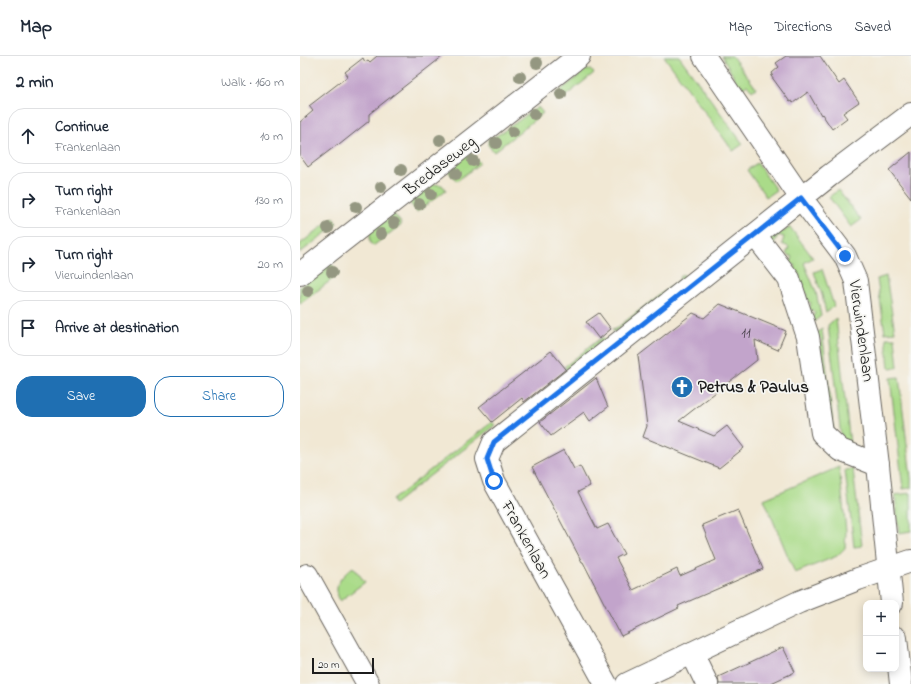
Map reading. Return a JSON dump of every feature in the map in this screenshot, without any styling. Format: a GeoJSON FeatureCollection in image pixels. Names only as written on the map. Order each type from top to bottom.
{"type":"FeatureCollection","features":[{"type":"Feature","properties":{"kind":"street","name":"Bredaseweg"},"geometry":{"type":"LineString","coordinates":[[300,274],[579,56]]}},
{"type":"Feature","properties":{"kind":"street","name":"Vierwindenlaan"},"geometry":{"type":"LineString","coordinates":[[704,56],[801,198],[845,256],[856,280],[878,465],[892,600]]}},
{"type":"Feature","properties":{"kind":"street","name":"Frankenlaan"},"geometry":{"type":"LineString","coordinates":[[606,684],[494,481],[487,459],[494,442],[801,198],[911,114]]}},
{"type":"Feature","properties":{"kind":"street"},"geometry":{"type":"LineString","coordinates":[[755,235],[789,279],[808,337],[822,433],[840,450],[878,465]]}},
{"type":"Feature","properties":{"kind":"street"},"geometry":{"type":"LineString","coordinates":[[627,684],[799,602],[911,561]]}},
{"type":"Feature","properties":{"kind":"street"},"geometry":{"type":"LineString","coordinates":[[307,575],[368,684]]}},
{"type":"Feature","properties":{"kind":"street"},"geometry":{"type":"LineString","coordinates":[[692,653],[707,684]]}},
{"type":"Feature","properties":{"kind":"street"},"geometry":{"type":"LineString","coordinates":[[899,666],[901,684]]}},
{"type":"Feature","properties":{"kind":"green space"},"geometry":{"type":"Polygon","coordinates":[[[664,56],[679,56],[743,144],[733,151],[664,56]]]}},
{"type":"Feature","properties":{"kind":"green space"},"geometry":{"type":"Polygon","coordinates":[[[722,56],[732,56],[756,88],[752,91],[747,85],[741,90],[722,56]]]}},
{"type":"Feature","properties":{"kind":"green space"},"geometry":{"type":"Polygon","coordinates":[[[586,70],[591,70],[594,73],[561,100],[556,94],[586,70]]]}},
{"type":"Feature","properties":{"kind":"green space"},"geometry":{"type":"Polygon","coordinates":[[[538,107],[543,113],[494,152],[488,145],[488,140],[501,133],[538,107]]]}},
{"type":"Feature","properties":{"kind":"green space"},"geometry":{"type":"Polygon","coordinates":[[[470,153],[480,163],[457,181],[448,171],[470,153]]]}},
{"type":"Feature","properties":{"kind":"green space"},"geometry":{"type":"Polygon","coordinates":[[[757,163],[776,190],[766,197],[747,170],[757,163]]]}},
{"type":"Feature","properties":{"kind":"green space"},"geometry":{"type":"Polygon","coordinates":[[[432,184],[442,185],[446,190],[417,212],[409,202],[432,184]]]}},
{"type":"Feature","properties":{"kind":"green space"},"geometry":{"type":"Polygon","coordinates":[[[838,190],[861,220],[851,227],[829,197],[838,190]]]}},
{"type":"Feature","properties":{"kind":"green space"},"geometry":{"type":"Polygon","coordinates":[[[394,214],[402,224],[373,246],[370,242],[370,232],[394,214]]]}},
{"type":"Feature","properties":{"kind":"green space"},"geometry":{"type":"Polygon","coordinates":[[[333,218],[337,224],[300,253],[300,244],[333,218]]]}},
{"type":"Feature","properties":{"kind":"green space"},"geometry":{"type":"Polygon","coordinates":[[[779,227],[783,232],[790,227],[813,258],[804,263],[816,292],[821,316],[810,325],[815,312],[809,309],[811,303],[805,300],[807,293],[801,291],[804,284],[797,281],[800,275],[794,272],[796,266],[790,263],[793,257],[786,254],[789,247],[782,244],[784,237],[778,235],[773,246],[769,235],[779,227]]]}},
{"type":"Feature","properties":{"kind":"green space"},"geometry":{"type":"Polygon","coordinates":[[[331,263],[339,274],[300,304],[300,287],[331,263]]]}},
{"type":"Feature","properties":{"kind":"green space"},"geometry":{"type":"Polygon","coordinates":[[[822,269],[834,306],[826,313],[822,295],[814,272],[822,269]]]}},
{"type":"Feature","properties":{"kind":"green space"},"geometry":{"type":"Polygon","coordinates":[[[683,274],[685,277],[614,333],[612,329],[614,330],[680,279],[679,277],[683,274]]]}},
{"type":"Feature","properties":{"kind":"green space"},"geometry":{"type":"Polygon","coordinates":[[[886,276],[895,332],[885,333],[877,279],[886,276]]]}},
{"type":"Feature","properties":{"kind":"green space"},"geometry":{"type":"Polygon","coordinates":[[[836,318],[850,444],[842,445],[828,325],[836,318]]]}},
{"type":"Feature","properties":{"kind":"green space"},"geometry":{"type":"Polygon","coordinates":[[[822,329],[835,441],[820,375],[824,370],[819,365],[823,360],[818,356],[822,350],[817,346],[822,341],[815,334],[822,329]]]}},
{"type":"Feature","properties":{"kind":"green space"},"geometry":{"type":"Polygon","coordinates":[[[602,337],[605,340],[577,361],[579,364],[577,366],[575,363],[565,371],[563,368],[602,337]]]}},
{"type":"Feature","properties":{"kind":"green space"},"geometry":{"type":"Polygon","coordinates":[[[886,338],[895,338],[898,367],[889,368],[886,338]]]}},
{"type":"Feature","properties":{"kind":"green space"},"geometry":{"type":"Polygon","coordinates":[[[899,377],[911,479],[911,488],[903,489],[890,378],[899,377]]]}},
{"type":"Feature","properties":{"kind":"green space"},"geometry":{"type":"Polygon","coordinates":[[[492,422],[495,425],[394,504],[392,500],[492,422]]]}},
{"type":"Feature","properties":{"kind":"green space"},"geometry":{"type":"Polygon","coordinates":[[[839,467],[846,531],[845,548],[837,556],[795,573],[764,499],[839,467]]]}},
{"type":"Feature","properties":{"kind":"green space"},"geometry":{"type":"Polygon","coordinates":[[[853,469],[862,546],[854,547],[845,470],[853,469]]]}},
{"type":"Feature","properties":{"kind":"green space"},"geometry":{"type":"Polygon","coordinates":[[[911,493],[911,531],[899,533],[895,495],[911,493]]]}},
{"type":"Feature","properties":{"kind":"green space"},"geometry":{"type":"Polygon","coordinates":[[[353,567],[365,582],[340,601],[337,586],[345,574],[353,567]]]}},
{"type":"Feature","properties":{"kind":"building"},"geometry":{"type":"Polygon","coordinates":[[[377,56],[443,56],[369,114],[369,121],[308,167],[300,156],[300,122],[313,111],[309,106],[348,76],[345,72],[363,58],[365,62],[368,60],[370,62],[377,56]]]}},
{"type":"Feature","properties":{"kind":"building"},"geometry":{"type":"Polygon","coordinates":[[[786,56],[820,56],[839,84],[844,80],[859,102],[843,113],[847,118],[832,129],[822,114],[821,115],[808,92],[793,103],[792,101],[790,102],[771,76],[773,75],[772,73],[779,67],[776,63],[786,56]]]}},
{"type":"Feature","properties":{"kind":"building"},"geometry":{"type":"Polygon","coordinates":[[[911,152],[911,198],[889,170],[911,152]]]}},
{"type":"Feature","properties":{"kind":"building","name":"Petrus & Paulus"},"geometry":{"type":"Polygon","coordinates":[[[720,304],[786,331],[778,350],[755,340],[757,360],[679,421],[714,436],[727,426],[744,448],[719,468],[643,437],[647,426],[638,356],[693,313],[704,318],[720,304]]]}},
{"type":"Feature","properties":{"kind":"building"},"geometry":{"type":"Polygon","coordinates":[[[599,313],[611,329],[599,339],[586,322],[599,313]]]}},
{"type":"Feature","properties":{"kind":"building"},"geometry":{"type":"Polygon","coordinates":[[[551,351],[566,369],[524,402],[522,398],[492,422],[479,407],[551,351]]]}},
{"type":"Feature","properties":{"kind":"building"},"geometry":{"type":"Polygon","coordinates":[[[596,378],[608,407],[590,421],[584,412],[551,436],[540,422],[596,378]]]}},
{"type":"Feature","properties":{"kind":"building"},"geometry":{"type":"Polygon","coordinates":[[[564,450],[574,469],[580,466],[590,486],[578,492],[597,529],[608,524],[624,554],[616,558],[633,590],[677,569],[680,576],[716,560],[702,525],[738,510],[763,569],[678,606],[679,608],[621,636],[532,467],[564,450]]]}},
{"type":"Feature","properties":{"kind":"building"},"geometry":{"type":"Polygon","coordinates":[[[783,647],[795,672],[769,684],[719,684],[718,677],[783,647]]]}},
{"type":"Feature","properties":{"kind":"place","name":"Petrus & Paulus"},"geometry":{"type":"Point","coordinates":[682,387]}},
{"type":"Feature","properties":{"kind":"route"},"geometry":{"type":"LineString","coordinates":[[494,481],[487,459],[494,442],[801,198],[845,256]]}}]}
